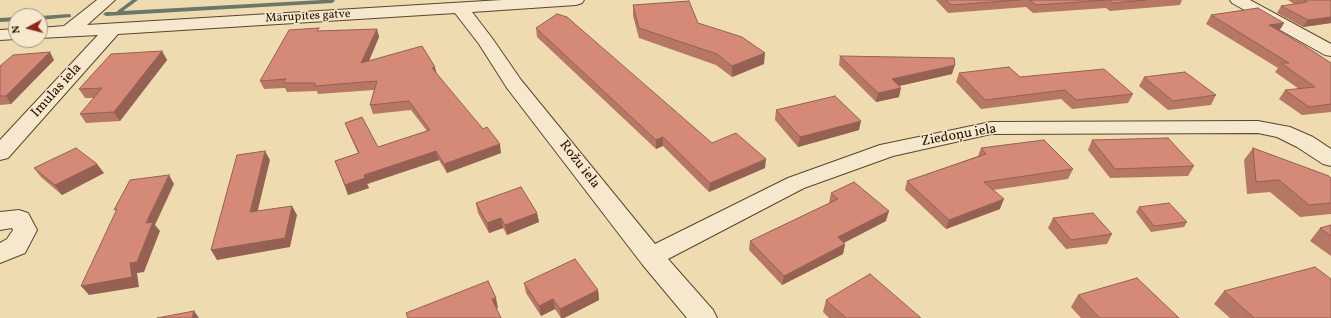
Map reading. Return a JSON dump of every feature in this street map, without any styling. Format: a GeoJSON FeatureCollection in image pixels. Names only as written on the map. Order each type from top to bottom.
{"type":"FeatureCollection","features":[{"type":"Feature","properties":{"kind":"street"},"geometry":{"type":"LineString","coordinates":[[69,31],[107,0]]}},
{"type":"Feature","properties":{"kind":"street","name":"Mārupītes gatve"},"geometry":{"type":"LineString","coordinates":[[48,32],[576,0]]}},
{"type":"Feature","properties":{"kind":"street"},"geometry":{"type":"LineString","coordinates":[[1238,0],[1331,51]]}},
{"type":"Feature","properties":{"kind":"street","name":"Rožu iela"},"geometry":{"type":"LineString","coordinates":[[460,8],[486,42],[514,84],[650,257],[703,318]]}},
{"type":"Feature","properties":{"kind":"street","name":"Imulas iela"},"geometry":{"type":"LineString","coordinates":[[0,152],[113,29]]}},
{"type":"Feature","properties":{"kind":"street","name":"Ziedoņu iela"},"geometry":{"type":"LineString","coordinates":[[650,257],[796,183],[888,150],[991,128],[1258,127],[1283,132],[1305,142],[1331,159]]}},
{"type":"Feature","properties":{"kind":"street"},"geometry":{"type":"LineString","coordinates":[[0,221],[19,218],[25,230],[16,246],[0,254]]}},
{"type":"Feature","properties":{"kind":"building"},"geometry":{"type":"Polygon","coordinates":[[[946,0],[1020,0],[951,5],[946,0]]]}},
{"type":"Feature","properties":{"kind":"building"},"geometry":{"type":"Polygon","coordinates":[[[1030,0],[1107,0],[1036,5],[1030,0]]]}},
{"type":"Feature","properties":{"kind":"building"},"geometry":{"type":"Polygon","coordinates":[[[1109,0],[1146,0],[1113,3],[1109,0]]]}},
{"type":"Feature","properties":{"kind":"building"},"geometry":{"type":"Polygon","coordinates":[[[1304,0],[1331,0],[1331,17],[1308,20],[1281,6],[1307,2],[1304,0]]]}},
{"type":"Feature","properties":{"kind":"building"},"geometry":{"type":"Polygon","coordinates":[[[689,1],[698,23],[742,37],[765,53],[732,66],[717,54],[639,28],[633,5],[689,1]]]}},
{"type":"Feature","properties":{"kind":"building"},"geometry":{"type":"Polygon","coordinates":[[[1258,8],[1284,23],[1269,25],[1331,63],[1331,104],[1309,107],[1285,90],[1315,87],[1281,63],[1289,63],[1211,15],[1258,8]]]}},
{"type":"Feature","properties":{"kind":"building"},"geometry":{"type":"Polygon","coordinates":[[[557,14],[567,17],[712,143],[736,133],[766,159],[710,183],[663,137],[656,140],[536,28],[557,14]]]}},
{"type":"Feature","properties":{"kind":"building"},"geometry":{"type":"Polygon","coordinates":[[[319,28],[317,31],[377,29],[361,63],[422,46],[435,67],[432,68],[483,129],[487,127],[500,144],[444,164],[436,151],[364,175],[365,178],[345,185],[335,161],[359,153],[345,123],[362,117],[378,147],[430,130],[409,101],[370,105],[377,81],[315,86],[315,83],[283,83],[286,79],[260,81],[289,30],[319,28]]]}},
{"type":"Feature","properties":{"kind":"building"},"geometry":{"type":"Polygon","coordinates":[[[162,51],[114,112],[80,114],[102,88],[79,89],[111,54],[162,51]]]}},
{"type":"Feature","properties":{"kind":"building"},"geometry":{"type":"Polygon","coordinates":[[[50,52],[6,96],[0,96],[0,66],[13,55],[50,52]]]}},
{"type":"Feature","properties":{"kind":"building"},"geometry":{"type":"Polygon","coordinates":[[[840,56],[954,58],[955,65],[892,79],[901,88],[878,93],[840,56]]]}},
{"type":"Feature","properties":{"kind":"building"},"geometry":{"type":"Polygon","coordinates":[[[1009,67],[1020,77],[1104,69],[1133,94],[1076,100],[1065,90],[985,100],[959,73],[1009,67]]]}},
{"type":"Feature","properties":{"kind":"building"},"geometry":{"type":"Polygon","coordinates":[[[1185,72],[1216,95],[1173,101],[1144,77],[1185,72]]]}},
{"type":"Feature","properties":{"kind":"building"},"geometry":{"type":"Polygon","coordinates":[[[835,96],[861,121],[800,137],[776,110],[835,96]]]}},
{"type":"Feature","properties":{"kind":"building"},"geometry":{"type":"Polygon","coordinates":[[[1168,138],[1194,166],[1115,169],[1092,140],[1168,138]]]}},
{"type":"Feature","properties":{"kind":"building"},"geometry":{"type":"Polygon","coordinates":[[[1044,140],[1073,169],[984,182],[1004,199],[949,220],[907,181],[986,154],[981,148],[1044,140]]]}},
{"type":"Feature","properties":{"kind":"building"},"geometry":{"type":"Polygon","coordinates":[[[76,148],[97,164],[55,185],[34,168],[76,148]]]}},
{"type":"Feature","properties":{"kind":"building"},"geometry":{"type":"Polygon","coordinates":[[[1253,148],[1329,176],[1331,178],[1331,203],[1309,205],[1279,180],[1256,182],[1253,148]]]}},
{"type":"Feature","properties":{"kind":"building"},"geometry":{"type":"Polygon","coordinates":[[[265,151],[250,212],[292,206],[285,238],[211,250],[237,155],[265,151]]]}},
{"type":"Feature","properties":{"kind":"building"},"geometry":{"type":"Polygon","coordinates":[[[169,175],[146,223],[153,222],[137,262],[130,263],[132,277],[81,286],[117,209],[114,210],[130,180],[169,175]]]}},
{"type":"Feature","properties":{"kind":"building"},"geometry":{"type":"Polygon","coordinates":[[[854,182],[889,211],[838,237],[845,244],[784,276],[750,241],[838,199],[831,193],[854,182]]]}},
{"type":"Feature","properties":{"kind":"building"},"geometry":{"type":"Polygon","coordinates":[[[521,187],[537,213],[505,225],[501,218],[487,223],[476,203],[521,187]]]}},
{"type":"Feature","properties":{"kind":"building"},"geometry":{"type":"Polygon","coordinates":[[[1169,203],[1187,222],[1154,226],[1139,207],[1169,203]]]}},
{"type":"Feature","properties":{"kind":"building"},"geometry":{"type":"Polygon","coordinates":[[[1093,213],[1112,234],[1071,240],[1053,218],[1093,213]]]}},
{"type":"Feature","properties":{"kind":"building"},"geometry":{"type":"Polygon","coordinates":[[[1331,225],[1331,236],[1320,228],[1331,225]]]}},
{"type":"Feature","properties":{"kind":"building"},"geometry":{"type":"Polygon","coordinates":[[[575,259],[598,290],[560,309],[553,299],[539,306],[524,283],[575,259]]]}},
{"type":"Feature","properties":{"kind":"building"},"geometry":{"type":"Polygon","coordinates":[[[1315,267],[1331,279],[1331,318],[1254,318],[1224,291],[1315,267]]]}},
{"type":"Feature","properties":{"kind":"building"},"geometry":{"type":"Polygon","coordinates":[[[870,274],[921,318],[846,318],[826,300],[870,274]]]}},
{"type":"Feature","properties":{"kind":"building"},"geometry":{"type":"Polygon","coordinates":[[[1137,278],[1179,318],[1100,318],[1078,295],[1137,278]]]}},
{"type":"Feature","properties":{"kind":"building"},"geometry":{"type":"Polygon","coordinates":[[[488,281],[496,298],[492,299],[501,318],[408,318],[406,313],[488,281]]]}},
{"type":"Feature","properties":{"kind":"building"},"geometry":{"type":"Polygon","coordinates":[[[194,311],[192,318],[157,318],[194,311]]]}},
{"type":"Feature","properties":{"kind":"waterway"},"geometry":{"type":"LineString","coordinates":[[118,13],[135,0]]}},
{"type":"Feature","properties":{"kind":"waterway"},"geometry":{"type":"LineString","coordinates":[[106,14],[332,1]]}},
{"type":"Feature","properties":{"kind":"waterway"},"geometry":{"type":"LineString","coordinates":[[48,17],[69,16]]}},
{"type":"Feature","properties":{"kind":"waterway"},"geometry":{"type":"LineString","coordinates":[[0,20],[8,20]]}}]}
